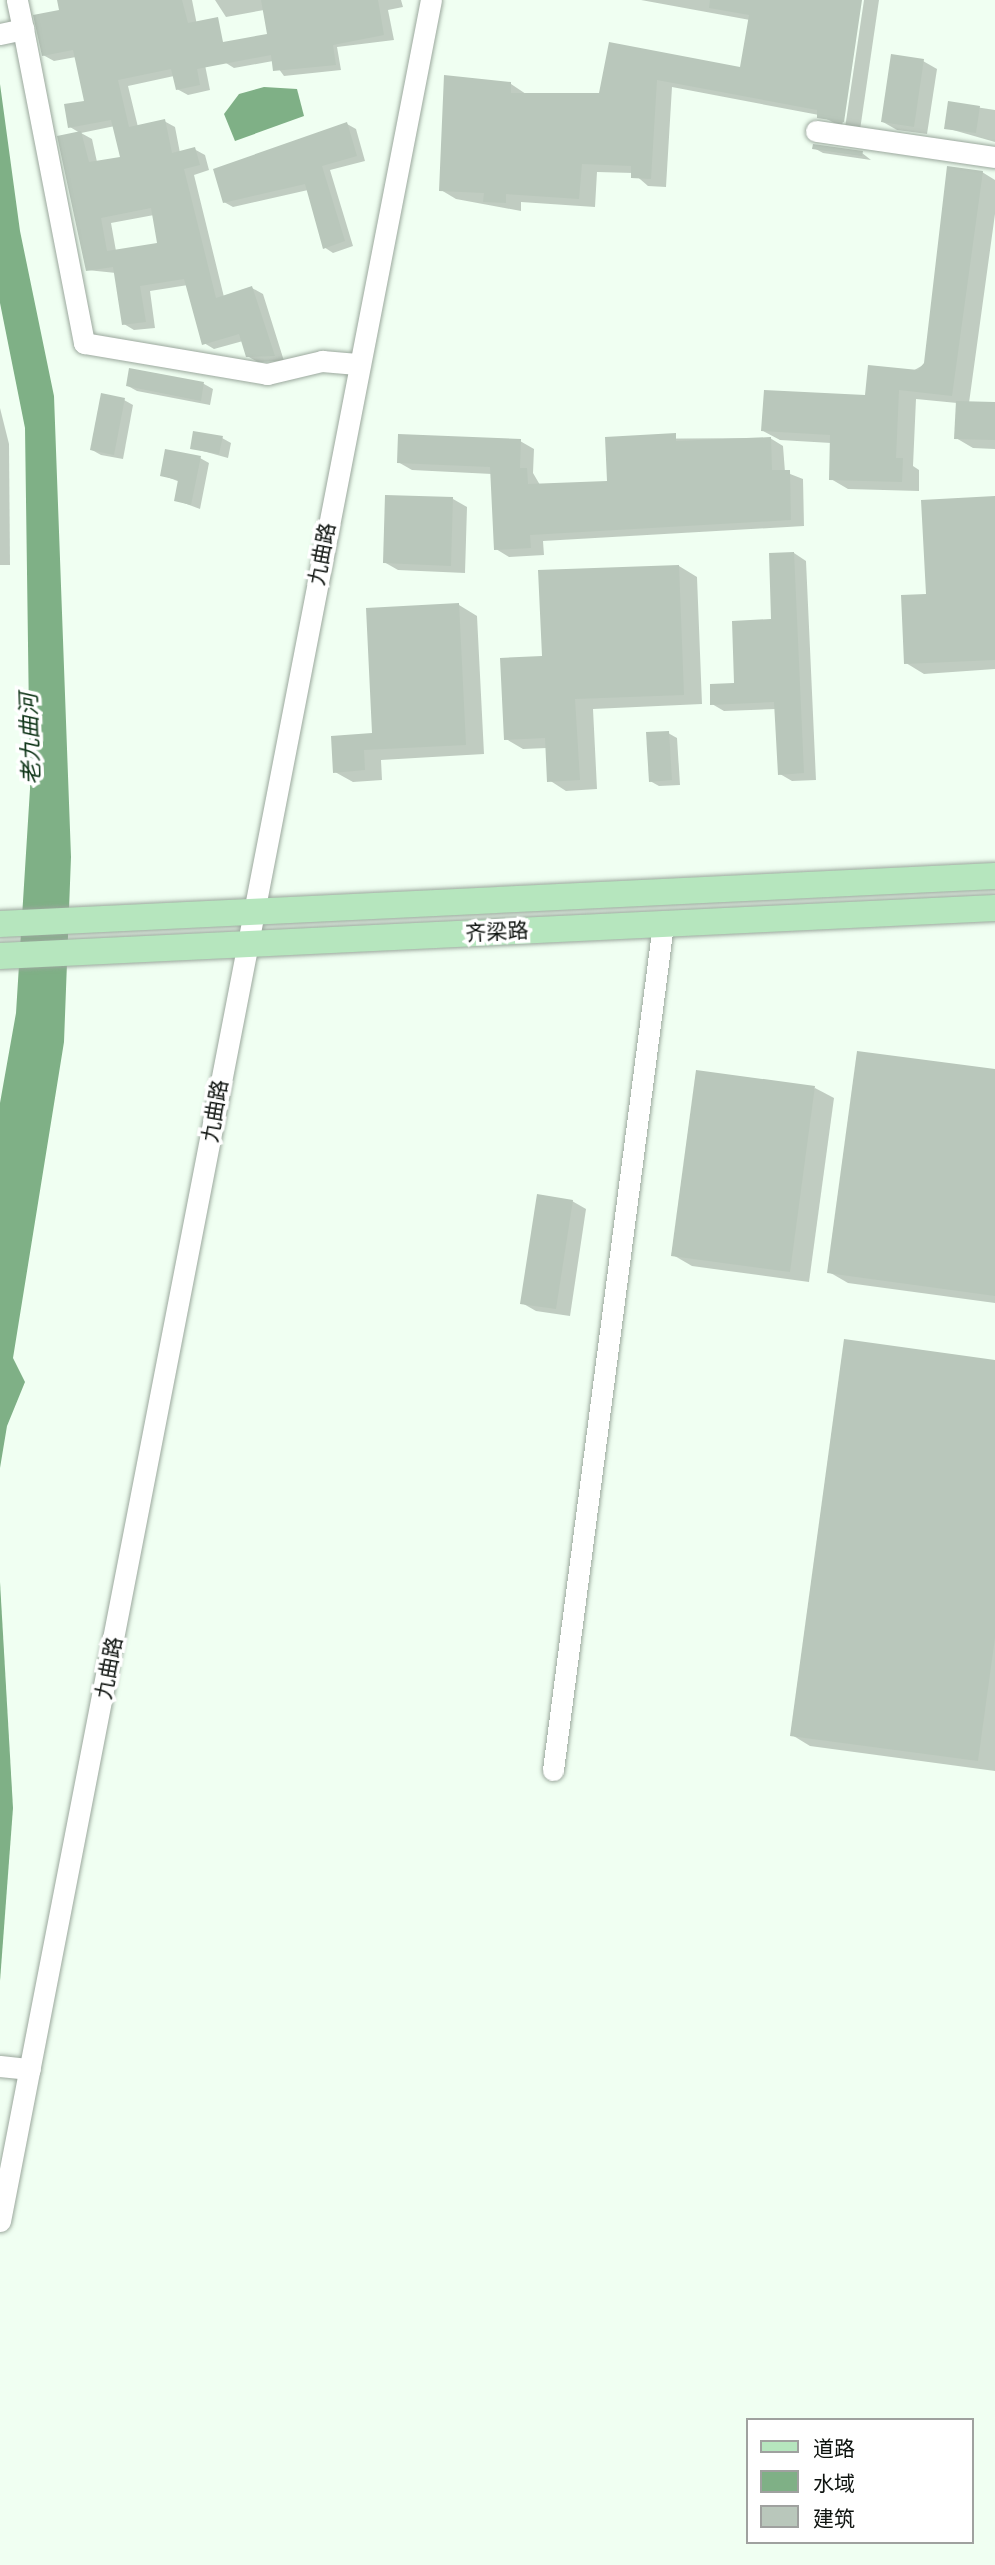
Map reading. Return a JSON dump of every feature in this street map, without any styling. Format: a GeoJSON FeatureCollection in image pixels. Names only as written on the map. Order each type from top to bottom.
{"type":"FeatureCollection","features":[{"type":"Feature","properties":{"kind":"main road","name":"齐梁路"},"geometry":{"type":"LineString","coordinates":[[4,924],[995,876]]}},
{"type":"Feature","properties":{"kind":"main road","name":"齐梁路"},"geometry":{"type":"LineString","coordinates":[[4,956],[995,908]]}},
{"type":"Feature","properties":{"kind":"street"},"geometry":{"type":"LineString","coordinates":[[17,0],[11,31],[84,343],[267,374],[322,361],[360,365]]}},
{"type":"Feature","properties":{"kind":"street","name":"九曲路"},"geometry":{"type":"LineString","coordinates":[[0,2221],[251,912],[431,0]]}},
{"type":"Feature","properties":{"kind":"street"},"geometry":{"type":"LineString","coordinates":[[817,131],[995,157]]}},
{"type":"Feature","properties":{"kind":"street"},"geometry":{"type":"LineString","coordinates":[[553,1770],[663,924]]}},
{"type":"Feature","properties":{"kind":"street"},"geometry":{"type":"LineString","coordinates":[[0,2066],[30,2068]]}},
{"type":"Feature","properties":{"kind":"water","name":"老九曲河"},"geometry":{"type":"Polygon","coordinates":[[[0,84],[20,231],[54,396],[71,857],[64,1042],[13,1358],[25,1382],[7,1426],[0,1468],[0,1103],[16,1013],[30,789],[25,428],[0,303],[0,84]]]}},
{"type":"Feature","properties":{"kind":"water"},"geometry":{"type":"Polygon","coordinates":[[[264,87],[297,89],[304,116],[235,141],[224,114],[239,94],[264,87]]]}},
{"type":"Feature","properties":{"kind":"water"},"geometry":{"type":"Polygon","coordinates":[[[0,1582],[13,1808],[0,1981],[0,1582]]]}},
{"type":"Feature","properties":{"kind":"building"},"geometry":{"type":"Polygon","coordinates":[[[57,0],[182,0],[188,23],[218,17],[223,42],[267,34],[261,0],[378,0],[384,35],[333,45],[336,65],[273,71],[271,55],[197,69],[200,85],[176,90],[171,69],[118,80],[129,127],[165,119],[172,153],[195,147],[200,165],[184,169],[216,298],[252,286],[275,356],[246,357],[239,334],[202,345],[184,279],[140,286],[146,322],[122,325],[113,267],[86,271],[57,136],[81,131],[89,162],[120,157],[111,120],[68,128],[64,104],[84,101],[73,50],[42,56],[33,15],[59,10],[57,0]],[[151,208],[101,218],[107,251],[157,243],[151,208]]]}},
{"type":"Feature","properties":{"kind":"building"},"geometry":{"type":"Polygon","coordinates":[[[710,0],[862,0],[844,122],[817,118],[817,110],[657,80],[651,179],[631,178],[631,166],[582,164],[579,199],[506,194],[506,203],[483,202],[484,193],[439,191],[444,75],[511,82],[511,93],[599,93],[609,42],[740,67],[749,15],[709,8],[710,0]]]}},
{"type":"Feature","properties":{"kind":"building"},"geometry":{"type":"Polygon","coordinates":[[[891,54],[924,59],[914,127],[881,122],[891,54]]]}},
{"type":"Feature","properties":{"kind":"building"},"geometry":{"type":"Polygon","coordinates":[[[948,101],[980,106],[976,133],[944,129],[948,101]]]}},
{"type":"Feature","properties":{"kind":"building"},"geometry":{"type":"Polygon","coordinates":[[[347,122],[357,156],[322,166],[345,241],[323,249],[305,184],[223,203],[213,169],[347,122]]]}},
{"type":"Feature","properties":{"kind":"building"},"geometry":{"type":"Polygon","coordinates":[[[813,144],[863,151],[862,156],[812,149],[813,144]]]}},
{"type":"Feature","properties":{"kind":"building"},"geometry":{"type":"Polygon","coordinates":[[[947,166],[983,171],[952,396],[899,390],[896,458],[903,458],[902,482],[829,480],[830,435],[761,431],[764,390],[865,395],[868,365],[918,370],[924,363],[947,166]]]}},
{"type":"Feature","properties":{"kind":"building"},"geometry":{"type":"Polygon","coordinates":[[[129,368],[204,382],[201,401],[126,386],[129,368]]]}},
{"type":"Feature","properties":{"kind":"building"},"geometry":{"type":"Polygon","coordinates":[[[101,393],[125,398],[114,455],[90,450],[101,393]]]}},
{"type":"Feature","properties":{"kind":"building"},"geometry":{"type":"Polygon","coordinates":[[[956,401],[995,402],[995,440],[954,439],[956,401]]]}},
{"type":"Feature","properties":{"kind":"building"},"geometry":{"type":"Polygon","coordinates":[[[193,431],[223,436],[219,454],[190,449],[193,431]]]}},
{"type":"Feature","properties":{"kind":"building"},"geometry":{"type":"Polygon","coordinates":[[[676,433],[676,441],[771,437],[772,470],[790,470],[791,520],[530,535],[531,548],[494,550],[490,467],[397,463],[398,434],[521,439],[520,468],[527,468],[528,484],[607,481],[605,437],[676,433]]]}},
{"type":"Feature","properties":{"kind":"building"},"geometry":{"type":"Polygon","coordinates":[[[165,449],[201,456],[191,505],[174,501],[178,480],[160,476],[165,449]]]}},
{"type":"Feature","properties":{"kind":"building"},"geometry":{"type":"Polygon","coordinates":[[[385,495],[453,497],[451,566],[383,563],[385,495]]]}},
{"type":"Feature","properties":{"kind":"building"},"geometry":{"type":"Polygon","coordinates":[[[995,496],[995,660],[904,664],[901,595],[926,594],[921,500],[995,496]]]}},
{"type":"Feature","properties":{"kind":"building"},"geometry":{"type":"Polygon","coordinates":[[[794,552],[804,773],[778,775],[774,702],[710,705],[710,684],[734,683],[732,621],[771,619],[769,553],[794,552]]]}},
{"type":"Feature","properties":{"kind":"building"},"geometry":{"type":"Polygon","coordinates":[[[679,565],[684,695],[575,699],[580,780],[547,782],[545,738],[504,740],[500,658],[542,656],[538,570],[679,565]]]}},
{"type":"Feature","properties":{"kind":"building"},"geometry":{"type":"Polygon","coordinates":[[[459,603],[466,745],[364,750],[365,770],[333,773],[331,736],[372,733],[366,608],[459,603]]]}},
{"type":"Feature","properties":{"kind":"building"},"geometry":{"type":"Polygon","coordinates":[[[669,731],[672,780],[649,782],[646,732],[669,731]]]}},
{"type":"Feature","properties":{"kind":"building"},"geometry":{"type":"Polygon","coordinates":[[[857,1051],[995,1069],[995,1296],[827,1273],[857,1051]]]}},
{"type":"Feature","properties":{"kind":"building"},"geometry":{"type":"Polygon","coordinates":[[[696,1070],[815,1086],[790,1272],[671,1256],[696,1070]]]}},
{"type":"Feature","properties":{"kind":"building"},"geometry":{"type":"Polygon","coordinates":[[[537,1194],[573,1200],[556,1309],[520,1304],[537,1194]]]}},
{"type":"Feature","properties":{"kind":"building"},"geometry":{"type":"Polygon","coordinates":[[[844,1339],[995,1360],[995,1638],[978,1761],[790,1736],[844,1339]]]}}]}
